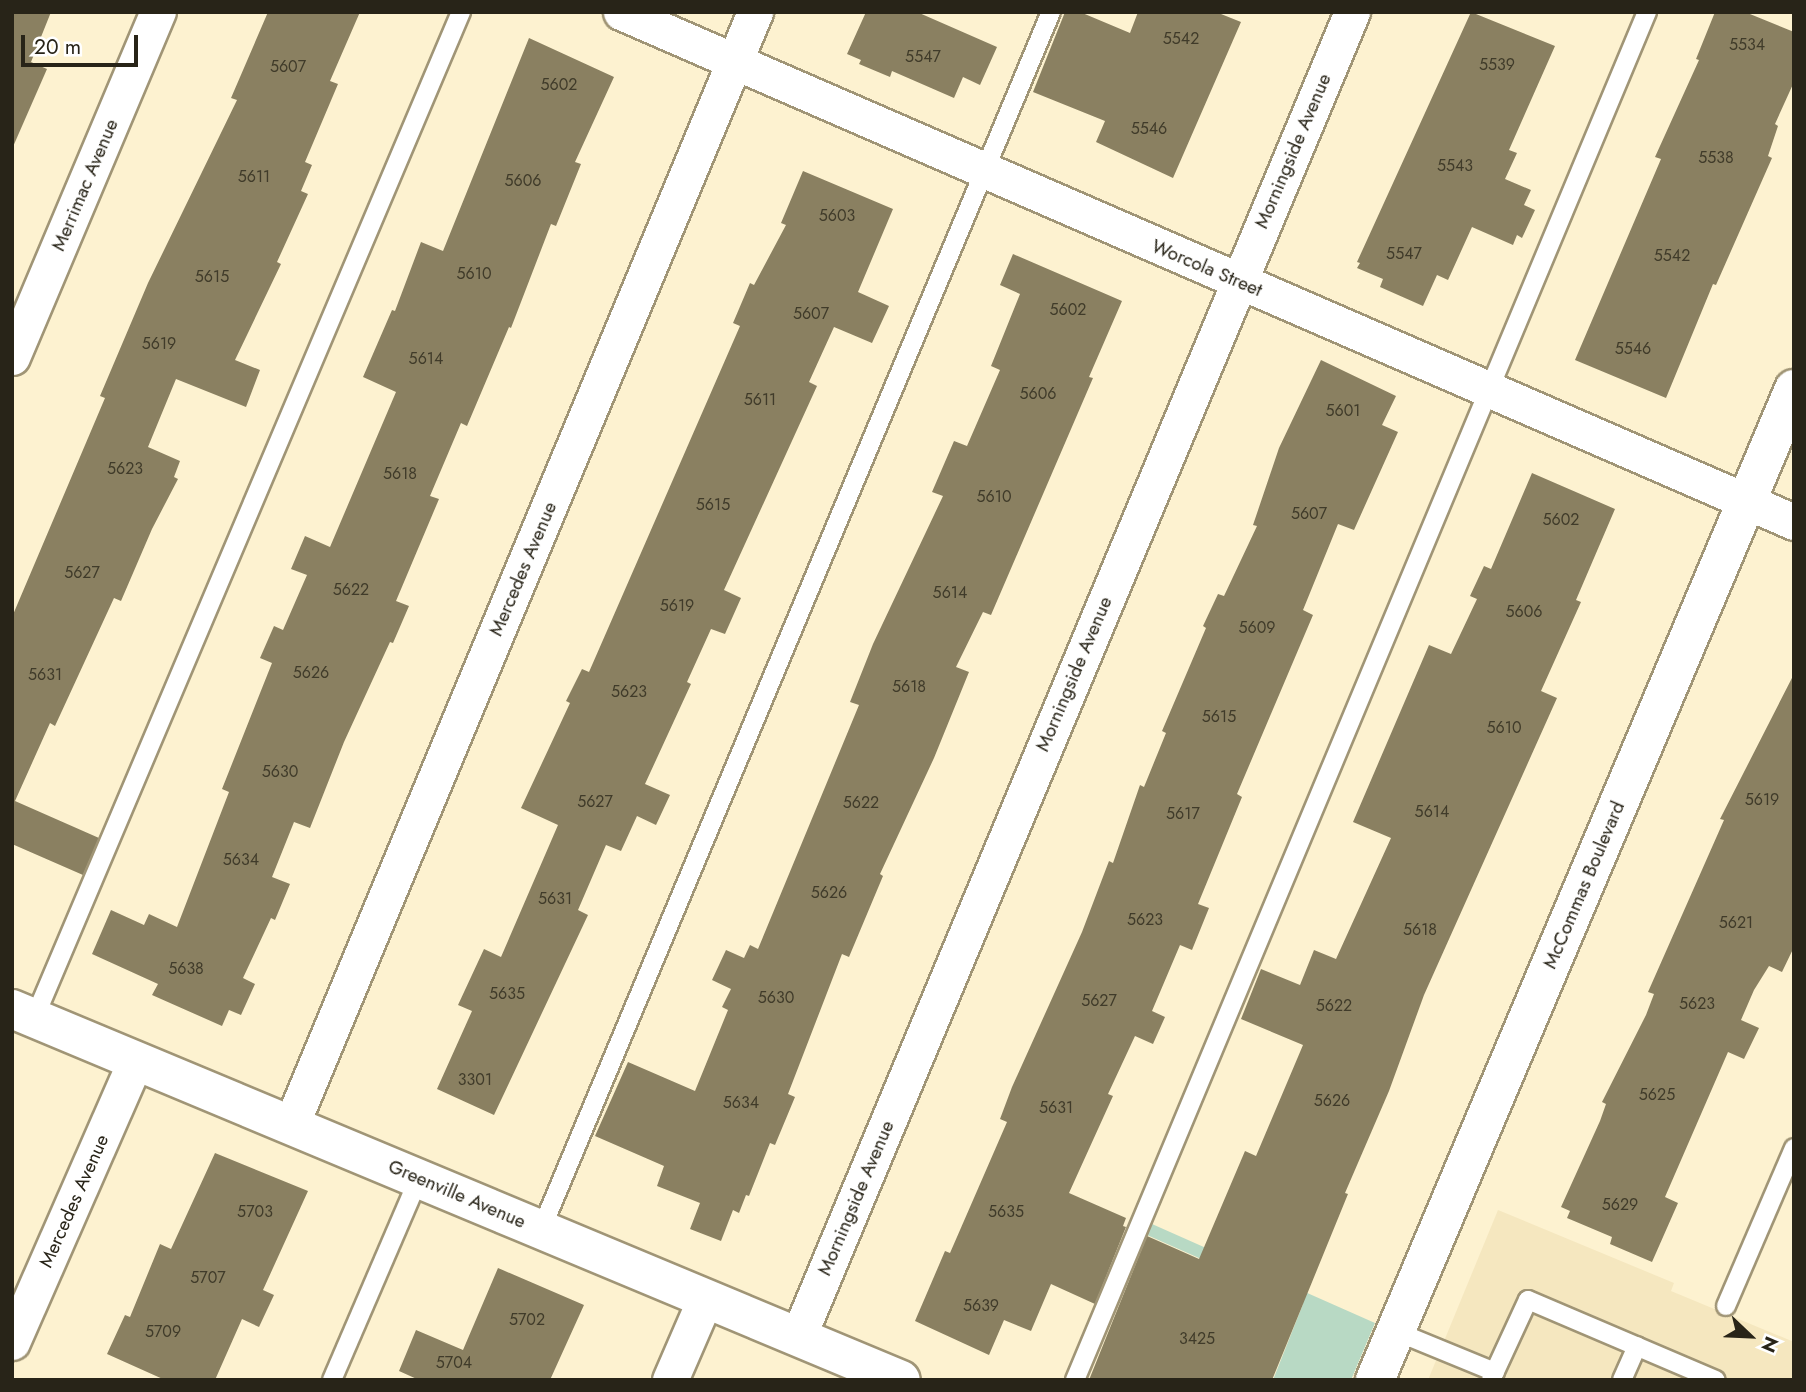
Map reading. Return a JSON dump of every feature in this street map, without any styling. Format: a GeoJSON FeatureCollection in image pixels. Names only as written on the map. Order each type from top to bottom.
{"type":"FeatureCollection","features":[{"type":"Feature","properties":{"kind":"street","name":"Merrimac Avenue"},"geometry":{"type":"LineString","coordinates":[[12,358],[158,12]]}},
{"type":"Feature","properties":{"kind":"street","name":"Worcola Street"},"geometry":{"type":"LineString","coordinates":[[621,12],[983,172],[1794,522]]}},
{"type":"Feature","properties":{"kind":"street","name":"Mercedes Avenue"},"geometry":{"type":"LineString","coordinates":[[291,1125],[755,12]]}},
{"type":"Feature","properties":{"kind":"street","name":"Morningside Avenue"},"geometry":{"type":"LineString","coordinates":[[798,1337],[1352,12]]}},
{"type":"Feature","properties":{"kind":"street","name":"McCommas Boulevard"},"geometry":{"type":"LineString","coordinates":[[1375,1380],[1794,389]]}},
{"type":"Feature","properties":{"kind":"street","name":"Greenville Avenue"},"geometry":{"type":"LineString","coordinates":[[23,1014],[901,1380]]}},
{"type":"Feature","properties":{"kind":"street","name":"Mercedes Avenue"},"geometry":{"type":"LineString","coordinates":[[12,1342],[136,1060]]}},
{"type":"Feature","properties":{"kind":"street"},"geometry":{"type":"LineString","coordinates":[[670,1380],[705,1299]]}},
{"type":"Feature","properties":{"kind":"lane"},"geometry":{"type":"LineString","coordinates":[[23,1014],[461,12]]}},
{"type":"Feature","properties":{"kind":"lane"},"geometry":{"type":"LineString","coordinates":[[541,1230],[1051,12]]}},
{"type":"Feature","properties":{"kind":"lane"},"geometry":{"type":"LineString","coordinates":[[1075,1380],[1647,12]]}},
{"type":"Feature","properties":{"kind":"lane"},"geometry":{"type":"LineString","coordinates":[[1726,1306],[1794,1148]]}},
{"type":"Feature","properties":{"kind":"lane"},"geometry":{"type":"LineString","coordinates":[[332,1380],[419,1178]]}},
{"type":"Feature","properties":{"kind":"lane"},"geometry":{"type":"LineString","coordinates":[[1395,1331],[1493,1376],[1528,1300],[1716,1380]]}},
{"type":"Feature","properties":{"kind":"lane"},"geometry":{"type":"LineString","coordinates":[[1622,1380],[1637,1346]]}},
{"type":"Feature","properties":{"kind":"shaded area"},"geometry":{"type":"Polygon","coordinates":[[[1498,1210],[1674,1283],[1671,1291],[1794,1342],[1794,1380],[1428,1380],[1498,1210]]]}},
{"type":"Feature","properties":{"kind":"green space"},"geometry":{"type":"Polygon","coordinates":[[[1152,1224],[1375,1323],[1351,1380],[1273,1380],[1303,1304],[1147,1235],[1152,1224]]]}},
{"type":"Feature","properties":{"kind":"building"},"geometry":{"type":"Polygon","coordinates":[[[12,12],[51,12],[31,62],[47,69],[12,149],[12,12]]]}},
{"type":"Feature","properties":{"kind":"building"},"geometry":{"type":"Polygon","coordinates":[[[268,12],[360,12],[330,81],[338,84],[305,162],[312,165],[301,191],[308,194],[277,262],[281,264],[235,360],[260,370],[246,407],[176,379],[148,447],[180,461],[174,477],[178,479],[152,529],[121,601],[114,598],[55,726],[50,723],[15,801],[99,838],[83,875],[12,844],[12,617],[105,398],[100,396],[148,283],[237,100],[231,98],[268,12]]]}},
{"type":"Feature","properties":{"kind":"building"},"geometry":{"type":"Polygon","coordinates":[[[866,12],[917,12],[997,47],[980,85],[963,77],[954,98],[892,71],[890,77],[859,64],[861,60],[847,54],[866,12]]]}},
{"type":"Feature","properties":{"kind":"building"},"geometry":{"type":"Polygon","coordinates":[[[1065,12],[1080,12],[1130,33],[1138,12],[1216,12],[1241,22],[1173,178],[1096,142],[1105,121],[1033,92],[1065,12]]]}},
{"type":"Feature","properties":{"kind":"building"},"geometry":{"type":"Polygon","coordinates":[[[1471,12],[1555,46],[1509,150],[1517,153],[1505,179],[1531,190],[1524,205],[1535,210],[1522,238],[1517,235],[1513,245],[1472,227],[1448,280],[1437,275],[1423,306],[1380,287],[1383,279],[1357,268],[1360,263],[1357,262],[1471,12]]]}},
{"type":"Feature","properties":{"kind":"building"},"geometry":{"type":"Polygon","coordinates":[[[1715,12],[1745,12],[1794,32],[1794,82],[1775,124],[1778,126],[1768,156],[1772,158],[1716,285],[1713,284],[1666,398],[1575,360],[1661,159],[1655,157],[1699,60],[1696,59],[1715,12]]]}},
{"type":"Feature","properties":{"kind":"building"},"geometry":{"type":"Polygon","coordinates":[[[529,38],[614,77],[575,162],[581,164],[556,226],[551,224],[511,328],[509,327],[467,426],[461,423],[430,496],[439,499],[396,601],[409,606],[344,742],[310,828],[294,822],[272,877],[290,884],[275,920],[271,918],[243,978],[255,984],[241,1015],[229,1010],[222,1026],[152,995],[158,984],[92,954],[111,910],[144,925],[149,914],[177,927],[229,792],[222,789],[272,663],[260,658],[274,626],[283,630],[307,575],[291,569],[305,536],[330,547],[396,392],[363,377],[392,310],[395,311],[421,242],[443,251],[529,38]]]}},
{"type":"Feature","properties":{"kind":"building"},"geometry":{"type":"Polygon","coordinates":[[[803,171],[893,209],[858,292],[889,306],[872,343],[834,327],[809,382],[817,386],[724,590],[741,598],[725,634],[711,629],[687,682],[691,684],[645,784],[670,795],[656,825],[637,816],[621,851],[606,845],[578,910],[588,915],[494,1115],[437,1089],[472,1011],[458,1005],[484,949],[501,957],[558,825],[521,808],[570,703],[566,701],[582,669],[589,672],[740,326],[733,323],[750,283],[754,285],[786,225],[781,223],[803,171]]]}},
{"type":"Feature","properties":{"kind":"building"},"geometry":{"type":"Polygon","coordinates":[[[1013,254],[1122,301],[1089,377],[1093,378],[991,615],[983,612],[956,667],[969,672],[934,758],[880,874],[883,876],[849,957],[842,954],[788,1094],[795,1097],[775,1145],[770,1143],[749,1196],[746,1195],[739,1213],[733,1210],[721,1241],[690,1229],[700,1203],[657,1186],[664,1166],[595,1136],[628,1062],[695,1091],[728,1010],[722,1007],[731,989],[712,980],[726,950],[744,958],[750,945],[758,949],[859,705],[850,702],[873,644],[943,496],[932,492],[954,441],[967,446],[1000,370],[991,366],[1020,294],[1000,285],[1013,254]]]}},
{"type":"Feature","properties":{"kind":"building"},"geometry":{"type":"Polygon","coordinates":[[[1321,360],[1396,396],[1382,425],[1398,432],[1354,530],[1338,524],[1303,610],[1313,615],[1237,794],[1242,797],[1198,904],[1209,908],[1192,950],[1180,945],[1152,1011],[1165,1017],[1153,1044],[1135,1036],[1108,1094],[1113,1096],[1069,1193],[1126,1218],[1123,1226],[1126,1227],[1095,1304],[1051,1284],[1031,1331],[1004,1320],[989,1355],[915,1321],[945,1251],[950,1253],[1007,1122],[1000,1119],[1012,1087],[1082,932],[1109,861],[1113,863],[1140,785],[1144,787],[1166,733],[1162,731],[1206,628],[1203,626],[1218,594],[1224,596],[1257,526],[1253,525],[1279,448],[1321,360]]]}},
{"type":"Feature","properties":{"kind":"building"},"geometry":{"type":"Polygon","coordinates":[[[1532,473],[1615,509],[1576,600],[1581,602],[1541,691],[1557,698],[1424,995],[1389,1091],[1345,1193],[1348,1194],[1272,1380],[1089,1380],[1147,1236],[1199,1259],[1245,1151],[1256,1156],[1303,1045],[1241,1019],[1261,969],[1300,985],[1314,950],[1336,959],[1391,838],[1353,822],[1429,645],[1451,654],[1477,599],[1470,596],[1484,566],[1491,569],[1532,473]]]}},
{"type":"Feature","properties":{"kind":"building"},"geometry":{"type":"Polygon","coordinates":[[[1794,674],[1794,947],[1782,972],[1769,966],[1754,990],[1741,1020],[1759,1028],[1744,1059],[1728,1052],[1665,1197],[1678,1203],[1652,1262],[1610,1244],[1612,1237],[1567,1218],[1570,1211],[1561,1207],[1600,1121],[1606,1104],[1602,1102],[1646,1015],[1654,994],[1648,992],[1724,820],[1720,819],[1794,674]]]}},
{"type":"Feature","properties":{"kind":"building"},"geometry":{"type":"Polygon","coordinates":[[[215,1153],[308,1191],[263,1290],[274,1295],[259,1327],[242,1319],[215,1380],[165,1380],[107,1354],[125,1315],[130,1317],[160,1244],[171,1249],[215,1153]]]}},
{"type":"Feature","properties":{"kind":"building"},"geometry":{"type":"Polygon","coordinates":[[[498,1268],[584,1305],[550,1380],[419,1380],[399,1371],[416,1330],[463,1350],[498,1268]]]}}]}
